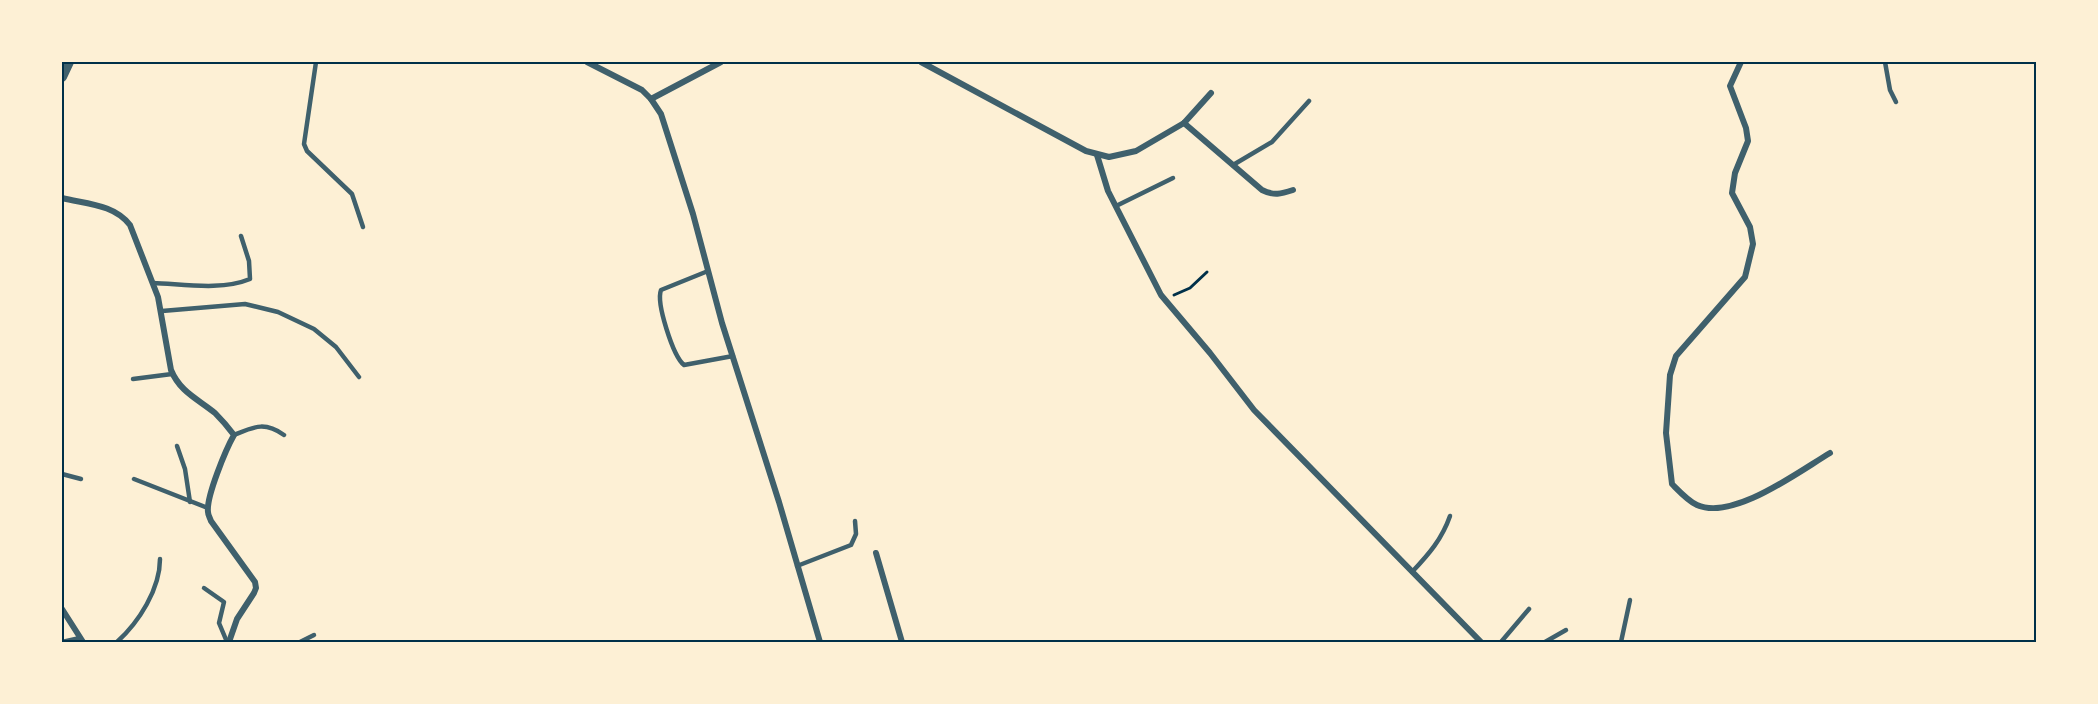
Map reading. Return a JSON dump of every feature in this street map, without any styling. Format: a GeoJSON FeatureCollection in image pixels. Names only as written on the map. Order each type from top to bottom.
{"type":"FeatureCollection","features":[{"type":"Feature","properties":{"kind":"street"},"geometry":{"type":"LineString","coordinates":[[62,77],[69,62]]}},
{"type":"Feature","properties":{"kind":"street"},"geometry":{"type":"LineString","coordinates":[[587,62],[630,82],[651,99],[662,114],[819,642]]}},
{"type":"Feature","properties":{"kind":"street"},"geometry":{"type":"LineString","coordinates":[[651,99],[721,62]]}},
{"type":"Feature","properties":{"kind":"street"},"geometry":{"type":"LineString","coordinates":[[921,62],[1086,151],[1109,157],[1136,151],[1184,123],[1211,93]]}},
{"type":"Feature","properties":{"kind":"street"},"geometry":{"type":"LineString","coordinates":[[1741,62],[1730,86],[1746,128],[1748,141],[1735,173],[1732,193],[1750,227],[1753,244],[1745,277],[1676,356],[1670,375],[1666,433],[1672,484],[1695,504],[1711,509],[1748,502],[1830,453]]}},
{"type":"Feature","properties":{"kind":"street"},"geometry":{"type":"LineString","coordinates":[[1184,123],[1262,190],[1279,195],[1293,190]]}},
{"type":"Feature","properties":{"kind":"street"},"geometry":{"type":"LineString","coordinates":[[1097,155],[1103,180],[1164,299],[1254,410],[1481,642]]}},
{"type":"Feature","properties":{"kind":"street"},"geometry":{"type":"LineString","coordinates":[[62,198],[111,209],[122,215],[130,225],[162,311],[175,381],[184,391],[224,422],[234,435],[224,454],[208,508],[211,521],[255,582],[256,588],[237,620],[228,642]]}},
{"type":"Feature","properties":{"kind":"street"},"geometry":{"type":"LineString","coordinates":[[876,553],[902,642]]}},
{"type":"Feature","properties":{"kind":"street"},"geometry":{"type":"LineString","coordinates":[[62,609],[82,640]]}},
{"type":"Feature","properties":{"kind":"lane"},"geometry":{"type":"LineString","coordinates":[[316,62],[304,144],[307,151],[352,194],[363,227]]}},
{"type":"Feature","properties":{"kind":"lane"},"geometry":{"type":"LineString","coordinates":[[1885,62],[1890,90],[1896,102]]}},
{"type":"Feature","properties":{"kind":"lane"},"geometry":{"type":"LineString","coordinates":[[1233,165],[1272,142],[1309,101]]}},
{"type":"Feature","properties":{"kind":"lane"},"geometry":{"type":"LineString","coordinates":[[1116,206],[1173,178]]}},
{"type":"Feature","properties":{"kind":"lane"},"geometry":{"type":"LineString","coordinates":[[153,283],[209,285],[240,283],[250,279],[249,261],[241,236]]}},
{"type":"Feature","properties":{"kind":"lane"},"geometry":{"type":"LineString","coordinates":[[708,271],[661,290],[658,297],[665,323],[678,360],[684,364],[733,356]]}},
{"type":"Feature","properties":{"kind":"lane"},"geometry":{"type":"LineString","coordinates":[[162,311],[245,304],[278,312],[314,329],[336,347],[359,377]]}},
{"type":"Feature","properties":{"kind":"lane"},"geometry":{"type":"LineString","coordinates":[[133,379],[172,374]]}},
{"type":"Feature","properties":{"kind":"lane"},"geometry":{"type":"LineString","coordinates":[[234,435],[257,426],[273,427],[284,435]]}},
{"type":"Feature","properties":{"kind":"lane"},"geometry":{"type":"LineString","coordinates":[[177,446],[185,469],[190,502]]}},
{"type":"Feature","properties":{"kind":"lane"},"geometry":{"type":"LineString","coordinates":[[62,474],[81,479]]}},
{"type":"Feature","properties":{"kind":"lane"},"geometry":{"type":"LineString","coordinates":[[134,479],[208,508]]}},
{"type":"Feature","properties":{"kind":"lane"},"geometry":{"type":"LineString","coordinates":[[1412,572],[1433,550],[1450,516]]}},
{"type":"Feature","properties":{"kind":"lane"},"geometry":{"type":"LineString","coordinates":[[797,566],[851,545],[856,534],[855,521]]}},
{"type":"Feature","properties":{"kind":"lane"},"geometry":{"type":"LineString","coordinates":[[117,642],[125,635],[155,588],[160,573],[160,559]]}},
{"type":"Feature","properties":{"kind":"lane"},"geometry":{"type":"LineString","coordinates":[[204,588],[224,602],[219,623],[228,642]]}},
{"type":"Feature","properties":{"kind":"lane"},"geometry":{"type":"LineString","coordinates":[[1621,642],[1630,600]]}},
{"type":"Feature","properties":{"kind":"lane"},"geometry":{"type":"LineString","coordinates":[[1501,642],[1530,609]]}},
{"type":"Feature","properties":{"kind":"lane"},"geometry":{"type":"LineString","coordinates":[[1545,642],[1566,630]]}},
{"type":"Feature","properties":{"kind":"lane"},"geometry":{"type":"LineString","coordinates":[[300,642],[314,635]]}},
{"type":"Feature","properties":{"kind":"lane"},"geometry":{"type":"LineString","coordinates":[[62,642],[82,640]]}},
{"type":"Feature","properties":{"kind":"path"},"geometry":{"type":"LineString","coordinates":[[1164,299],[1190,288],[1207,272]]}}]}
